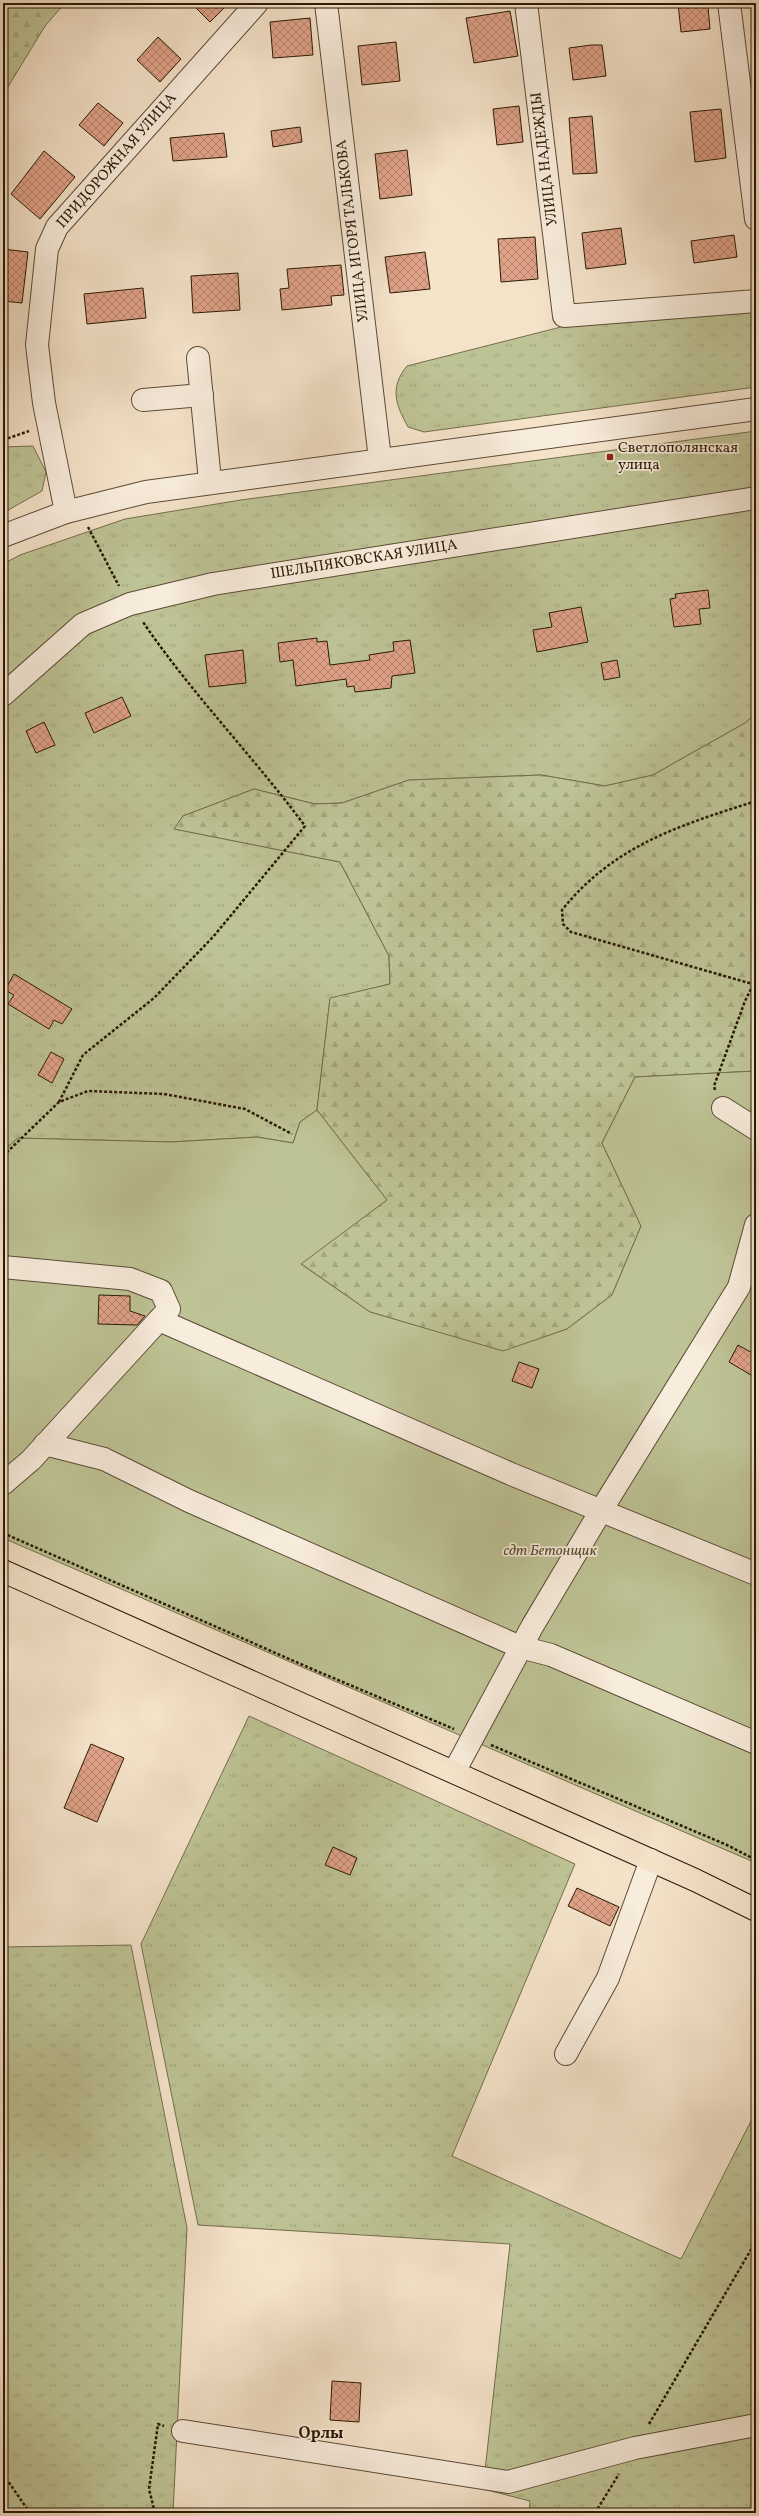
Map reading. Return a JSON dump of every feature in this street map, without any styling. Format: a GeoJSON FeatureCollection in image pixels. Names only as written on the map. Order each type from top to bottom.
{"type":"FeatureCollection","features":[{"type":"Feature","properties":{"kind":"main road"},"geometry":{"type":"LineString","coordinates":[[3,1571],[651,1860],[756,1910]]}},
{"type":"Feature","properties":{"kind":"street","name":"ПРИДОРОЖНАЯ УЛИЦА"},"geometry":{"type":"LineString","coordinates":[[74,510],[48,424],[37,345],[47,249],[57,227],[257,3]]}},
{"type":"Feature","properties":{"kind":"street","name":"УЛИЦА ИГОРЯ ТАЛЬКОВА"},"geometry":{"type":"LineString","coordinates":[[326,3],[380,459]]}},
{"type":"Feature","properties":{"kind":"street","name":"УЛИЦА НАДЕЖДЫ"},"geometry":{"type":"LineString","coordinates":[[526,3],[564,316],[756,301]]}},
{"type":"Feature","properties":{"kind":"street"},"geometry":{"type":"LineString","coordinates":[[729,3],[756,219]]}},
{"type":"Feature","properties":{"kind":"street"},"geometry":{"type":"LineString","coordinates":[[198,358],[210,481]]}},
{"type":"Feature","properties":{"kind":"street"},"geometry":{"type":"LineString","coordinates":[[143,400],[202,395]]}},
{"type":"Feature","properties":{"kind":"street"},"geometry":{"type":"LineString","coordinates":[[3,536],[74,510],[146,492],[210,481],[756,409]]}},
{"type":"Feature","properties":{"kind":"street","name":"ШЕЛЬПЯКОВСКАЯ УЛИЦА"},"geometry":{"type":"LineString","coordinates":[[3,695],[84,624],[130,604],[213,584],[756,498]]}},
{"type":"Feature","properties":{"kind":"street"},"geometry":{"type":"LineString","coordinates":[[723,1108],[756,1129]]}},
{"type":"Feature","properties":{"kind":"street"},"geometry":{"type":"LineString","coordinates":[[454,1772],[520,1648],[601,1510],[739,1287],[756,1225]]}},
{"type":"Feature","properties":{"kind":"street"},"geometry":{"type":"LineString","coordinates":[[3,1268],[130,1279],[161,1291],[169,1309],[45,1444],[3,1484]]}},
{"type":"Feature","properties":{"kind":"street"},"geometry":{"type":"LineString","coordinates":[[159,1320],[511,1474],[756,1574]]}},
{"type":"Feature","properties":{"kind":"street"},"geometry":{"type":"LineString","coordinates":[[45,1444],[104,1459],[189,1501],[520,1648],[551,1655],[756,1743]]}},
{"type":"Feature","properties":{"kind":"street"},"geometry":{"type":"LineString","coordinates":[[566,2054],[608,1978],[651,1860]]}},
{"type":"Feature","properties":{"kind":"street"},"geometry":{"type":"LineString","coordinates":[[183,2431],[508,2482],[635,2448],[756,2426]]}},
{"type":"Feature","properties":{"kind":"path"},"geometry":{"type":"LineString","coordinates":[[3,11],[9,3]]}},
{"type":"Feature","properties":{"kind":"path"},"geometry":{"type":"LineString","coordinates":[[3,440],[48,424]]}},
{"type":"Feature","properties":{"kind":"path"},"geometry":{"type":"LineString","coordinates":[[3,1156],[59,1102],[83,1055],[154,998],[213,938],[305,826],[266,774],[203,702],[130,604],[74,510]]}},
{"type":"Feature","properties":{"kind":"path"},"geometry":{"type":"LineString","coordinates":[[755,984],[570,932],[563,924],[562,910],[575,894],[615,860],[652,838],[756,801]]}},
{"type":"Feature","properties":{"kind":"path"},"geometry":{"type":"LineString","coordinates":[[723,1108],[716,1098],[714,1086],[745,1001],[755,984],[756,979]]}},
{"type":"Feature","properties":{"kind":"path"},"geometry":{"type":"LineString","coordinates":[[59,1102],[88,1091],[164,1094],[245,1108],[292,1134]]}},
{"type":"Feature","properties":{"kind":"path"},"geometry":{"type":"LineString","coordinates":[[3,1533],[312,1669],[727,1845],[756,1860]]}},
{"type":"Feature","properties":{"kind":"path"},"geometry":{"type":"LineString","coordinates":[[595,2513],[635,2448],[756,2241]]}},
{"type":"Feature","properties":{"kind":"path"},"geometry":{"type":"LineString","coordinates":[[155,2513],[149,2489],[158,2424],[183,2431]]}},
{"type":"Feature","properties":{"kind":"path"},"geometry":{"type":"LineString","coordinates":[[3,2474],[30,2513]]}},
{"type":"Feature","properties":{"kind":"green space"},"geometry":{"type":"Polygon","coordinates":[[[3,3],[65,3],[45,26],[3,95],[3,3]]]}},
{"type":"Feature","properties":{"kind":"green space"},"geometry":{"type":"Polygon","coordinates":[[[753,308],[756,315],[756,387],[424,432],[408,427],[398,404],[396,389],[401,374],[407,366],[565,326],[753,308]]]}},
{"type":"Feature","properties":{"kind":"green space"},"geometry":{"type":"Polygon","coordinates":[[[756,431],[756,714],[745,723],[653,775],[605,786],[541,775],[409,780],[342,803],[315,804],[254,789],[183,816],[175,829],[340,862],[389,956],[390,984],[330,999],[317,1110],[300,1122],[293,1143],[257,1137],[171,1142],[18,1138],[3,1151],[3,564],[20,555],[125,519],[241,500],[756,431]]]}},
{"type":"Feature","properties":{"kind":"green space"},"geometry":{"type":"Polygon","coordinates":[[[33,446],[46,472],[42,491],[3,513],[3,447],[33,446]]]}},
{"type":"Feature","properties":{"kind":"green space"},"geometry":{"type":"Polygon","coordinates":[[[756,714],[756,1071],[635,1077],[602,1143],[641,1226],[612,1295],[567,1329],[503,1352],[370,1312],[300,1263],[387,1200],[317,1110],[330,998],[390,984],[389,956],[340,862],[174,829],[183,816],[254,789],[315,804],[342,803],[409,780],[541,775],[605,786],[653,775],[745,723],[756,714]]]}},
{"type":"Feature","properties":{"kind":"green space","name":"сдт Бетонщик"},"geometry":{"type":"Polygon","coordinates":[[[756,1071],[756,1863],[3,1538],[3,1151],[18,1138],[171,1142],[257,1137],[293,1143],[300,1122],[317,1110],[387,1200],[301,1264],[370,1312],[503,1351],[567,1329],[612,1295],[641,1226],[602,1143],[635,1077],[756,1071]]]}},
{"type":"Feature","properties":{"kind":"green space"},"geometry":{"type":"Polygon","coordinates":[[[249,1716],[575,1864],[452,2156],[681,2259],[756,2111],[756,2513],[529,2513],[530,2501],[483,2489],[510,2244],[198,2225],[141,1944],[249,1716]]]}},
{"type":"Feature","properties":{"kind":"green space"},"geometry":{"type":"Polygon","coordinates":[[[131,1945],[187,2228],[173,2513],[3,2513],[3,1947],[131,1945]]]}},
{"type":"Feature","properties":{"kind":"building"},"geometry":{"type":"Polygon","coordinates":[[[191,3],[229,3],[210,22],[191,3]]]}},
{"type":"Feature","properties":{"kind":"building"},"geometry":{"type":"Polygon","coordinates":[[[678,3],[694,3],[695,7],[708,6],[710,29],[681,32],[678,3]]]}},
{"type":"Feature","properties":{"kind":"building"},"geometry":{"type":"Polygon","coordinates":[[[510,11],[518,56],[474,63],[466,18],[510,11]]]}},
{"type":"Feature","properties":{"kind":"building"},"geometry":{"type":"Polygon","coordinates":[[[310,18],[313,55],[273,58],[270,22],[310,18]]]}},
{"type":"Feature","properties":{"kind":"building"},"geometry":{"type":"Polygon","coordinates":[[[158,37],[181,59],[160,82],[137,60],[158,37]]]}},
{"type":"Feature","properties":{"kind":"building"},"geometry":{"type":"Polygon","coordinates":[[[396,42],[400,81],[362,85],[358,46],[396,42]]]}},
{"type":"Feature","properties":{"kind":"building"},"geometry":{"type":"Polygon","coordinates":[[[602,45],[606,76],[573,80],[569,48],[602,45]]]}},
{"type":"Feature","properties":{"kind":"building"},"geometry":{"type":"Polygon","coordinates":[[[98,103],[123,123],[104,146],[79,125],[98,103]]]}},
{"type":"Feature","properties":{"kind":"building"},"geometry":{"type":"Polygon","coordinates":[[[519,106],[523,142],[497,145],[493,109],[519,106]]]}},
{"type":"Feature","properties":{"kind":"building"},"geometry":{"type":"Polygon","coordinates":[[[721,109],[726,158],[695,162],[690,112],[721,109]]]}},
{"type":"Feature","properties":{"kind":"building"},"geometry":{"type":"Polygon","coordinates":[[[592,116],[597,173],[573,174],[569,118],[592,116]]]}},
{"type":"Feature","properties":{"kind":"building"},"geometry":{"type":"Polygon","coordinates":[[[300,127],[302,142],[273,147],[271,131],[300,127]]]}},
{"type":"Feature","properties":{"kind":"building"},"geometry":{"type":"Polygon","coordinates":[[[224,133],[227,157],[173,161],[170,138],[224,133]]]}},
{"type":"Feature","properties":{"kind":"building"},"geometry":{"type":"Polygon","coordinates":[[[407,150],[412,195],[380,199],[375,154],[407,150]]]}},
{"type":"Feature","properties":{"kind":"building"},"geometry":{"type":"Polygon","coordinates":[[[44,151],[75,177],[40,219],[11,194],[44,151]]]}},
{"type":"Feature","properties":{"kind":"building"},"geometry":{"type":"Polygon","coordinates":[[[621,228],[626,264],[586,269],[582,233],[621,228]]]}},
{"type":"Feature","properties":{"kind":"building"},"geometry":{"type":"Polygon","coordinates":[[[734,235],[737,257],[694,263],[691,241],[734,235]]]}},
{"type":"Feature","properties":{"kind":"building"},"geometry":{"type":"Polygon","coordinates":[[[535,237],[538,279],[501,282],[498,239],[535,237]]]}},
{"type":"Feature","properties":{"kind":"building"},"geometry":{"type":"Polygon","coordinates":[[[3,249],[28,252],[22,303],[3,301],[3,249]]]}},
{"type":"Feature","properties":{"kind":"building"},"geometry":{"type":"Polygon","coordinates":[[[425,252],[430,289],[390,293],[385,257],[425,252]]]}},
{"type":"Feature","properties":{"kind":"building"},"geometry":{"type":"Polygon","coordinates":[[[341,265],[344,295],[331,296],[332,305],[282,310],[280,289],[289,288],[287,269],[341,265]]]}},
{"type":"Feature","properties":{"kind":"building"},"geometry":{"type":"Polygon","coordinates":[[[238,273],[240,310],[193,313],[191,276],[238,273]]]}},
{"type":"Feature","properties":{"kind":"building"},"geometry":{"type":"Polygon","coordinates":[[[143,288],[146,318],[87,324],[84,294],[143,288]]]}},
{"type":"Feature","properties":{"kind":"building"},"geometry":{"type":"Polygon","coordinates":[[[708,590],[710,608],[699,609],[701,624],[674,627],[670,599],[676,598],[675,594],[708,590]]]}},
{"type":"Feature","properties":{"kind":"building"},"geometry":{"type":"Polygon","coordinates":[[[581,607],[588,642],[537,652],[533,630],[552,627],[549,613],[581,607]]]}},
{"type":"Feature","properties":{"kind":"building"},"geometry":{"type":"Polygon","coordinates":[[[317,638],[317,642],[327,641],[330,665],[370,660],[369,655],[394,651],[393,642],[410,640],[415,673],[392,676],[391,688],[355,692],[354,686],[347,687],[346,679],[296,686],[293,660],[280,662],[278,643],[317,638]]]}},
{"type":"Feature","properties":{"kind":"building"},"geometry":{"type":"Polygon","coordinates":[[[243,650],[246,683],[209,687],[205,655],[243,650]]]}},
{"type":"Feature","properties":{"kind":"building"},"geometry":{"type":"Polygon","coordinates":[[[617,660],[620,677],[604,680],[601,663],[617,660]]]}},
{"type":"Feature","properties":{"kind":"building"},"geometry":{"type":"Polygon","coordinates":[[[122,697],[131,716],[94,733],[85,713],[122,697]]]}},
{"type":"Feature","properties":{"kind":"building"},"geometry":{"type":"Polygon","coordinates":[[[44,722],[55,745],[36,753],[26,731],[44,722]]]}},
{"type":"Feature","properties":{"kind":"building"},"geometry":{"type":"Polygon","coordinates":[[[14,974],[72,1009],[62,1024],[54,1020],[49,1029],[8,1004],[14,995],[5,990],[14,974]]]}},
{"type":"Feature","properties":{"kind":"building"},"geometry":{"type":"Polygon","coordinates":[[[51,1052],[64,1059],[52,1083],[38,1075],[51,1052]]]}},
{"type":"Feature","properties":{"kind":"building"},"geometry":{"type":"Polygon","coordinates":[[[99,1295],[130,1296],[130,1311],[145,1316],[137,1325],[98,1324],[99,1295]]]}},
{"type":"Feature","properties":{"kind":"building"},"geometry":{"type":"Polygon","coordinates":[[[738,1345],[756,1355],[756,1378],[729,1362],[738,1345]]]}},
{"type":"Feature","properties":{"kind":"building"},"geometry":{"type":"Polygon","coordinates":[[[519,1362],[539,1369],[532,1388],[512,1381],[519,1362]]]}},
{"type":"Feature","properties":{"kind":"building"},"geometry":{"type":"Polygon","coordinates":[[[91,1744],[124,1758],[97,1822],[64,1808],[91,1744]]]}},
{"type":"Feature","properties":{"kind":"building"},"geometry":{"type":"Polygon","coordinates":[[[333,1847],[357,1858],[350,1875],[325,1865],[333,1847]]]}},
{"type":"Feature","properties":{"kind":"building"},"geometry":{"type":"Polygon","coordinates":[[[577,1888],[619,1907],[610,1926],[568,1906],[577,1888]]]}},
{"type":"Feature","properties":{"kind":"building"},"geometry":{"type":"Polygon","coordinates":[[[332,2381],[361,2383],[359,2422],[330,2420],[332,2381]]]}},
{"type":"Feature","properties":{"kind":"place","name":"Светлополянская улица"},"geometry":{"type":"Point","coordinates":[610,457]}},
{"type":"Feature","properties":{"kind":"district","name":"Орлы"},"geometry":{"type":"Point","coordinates":[321,2434]}}]}
